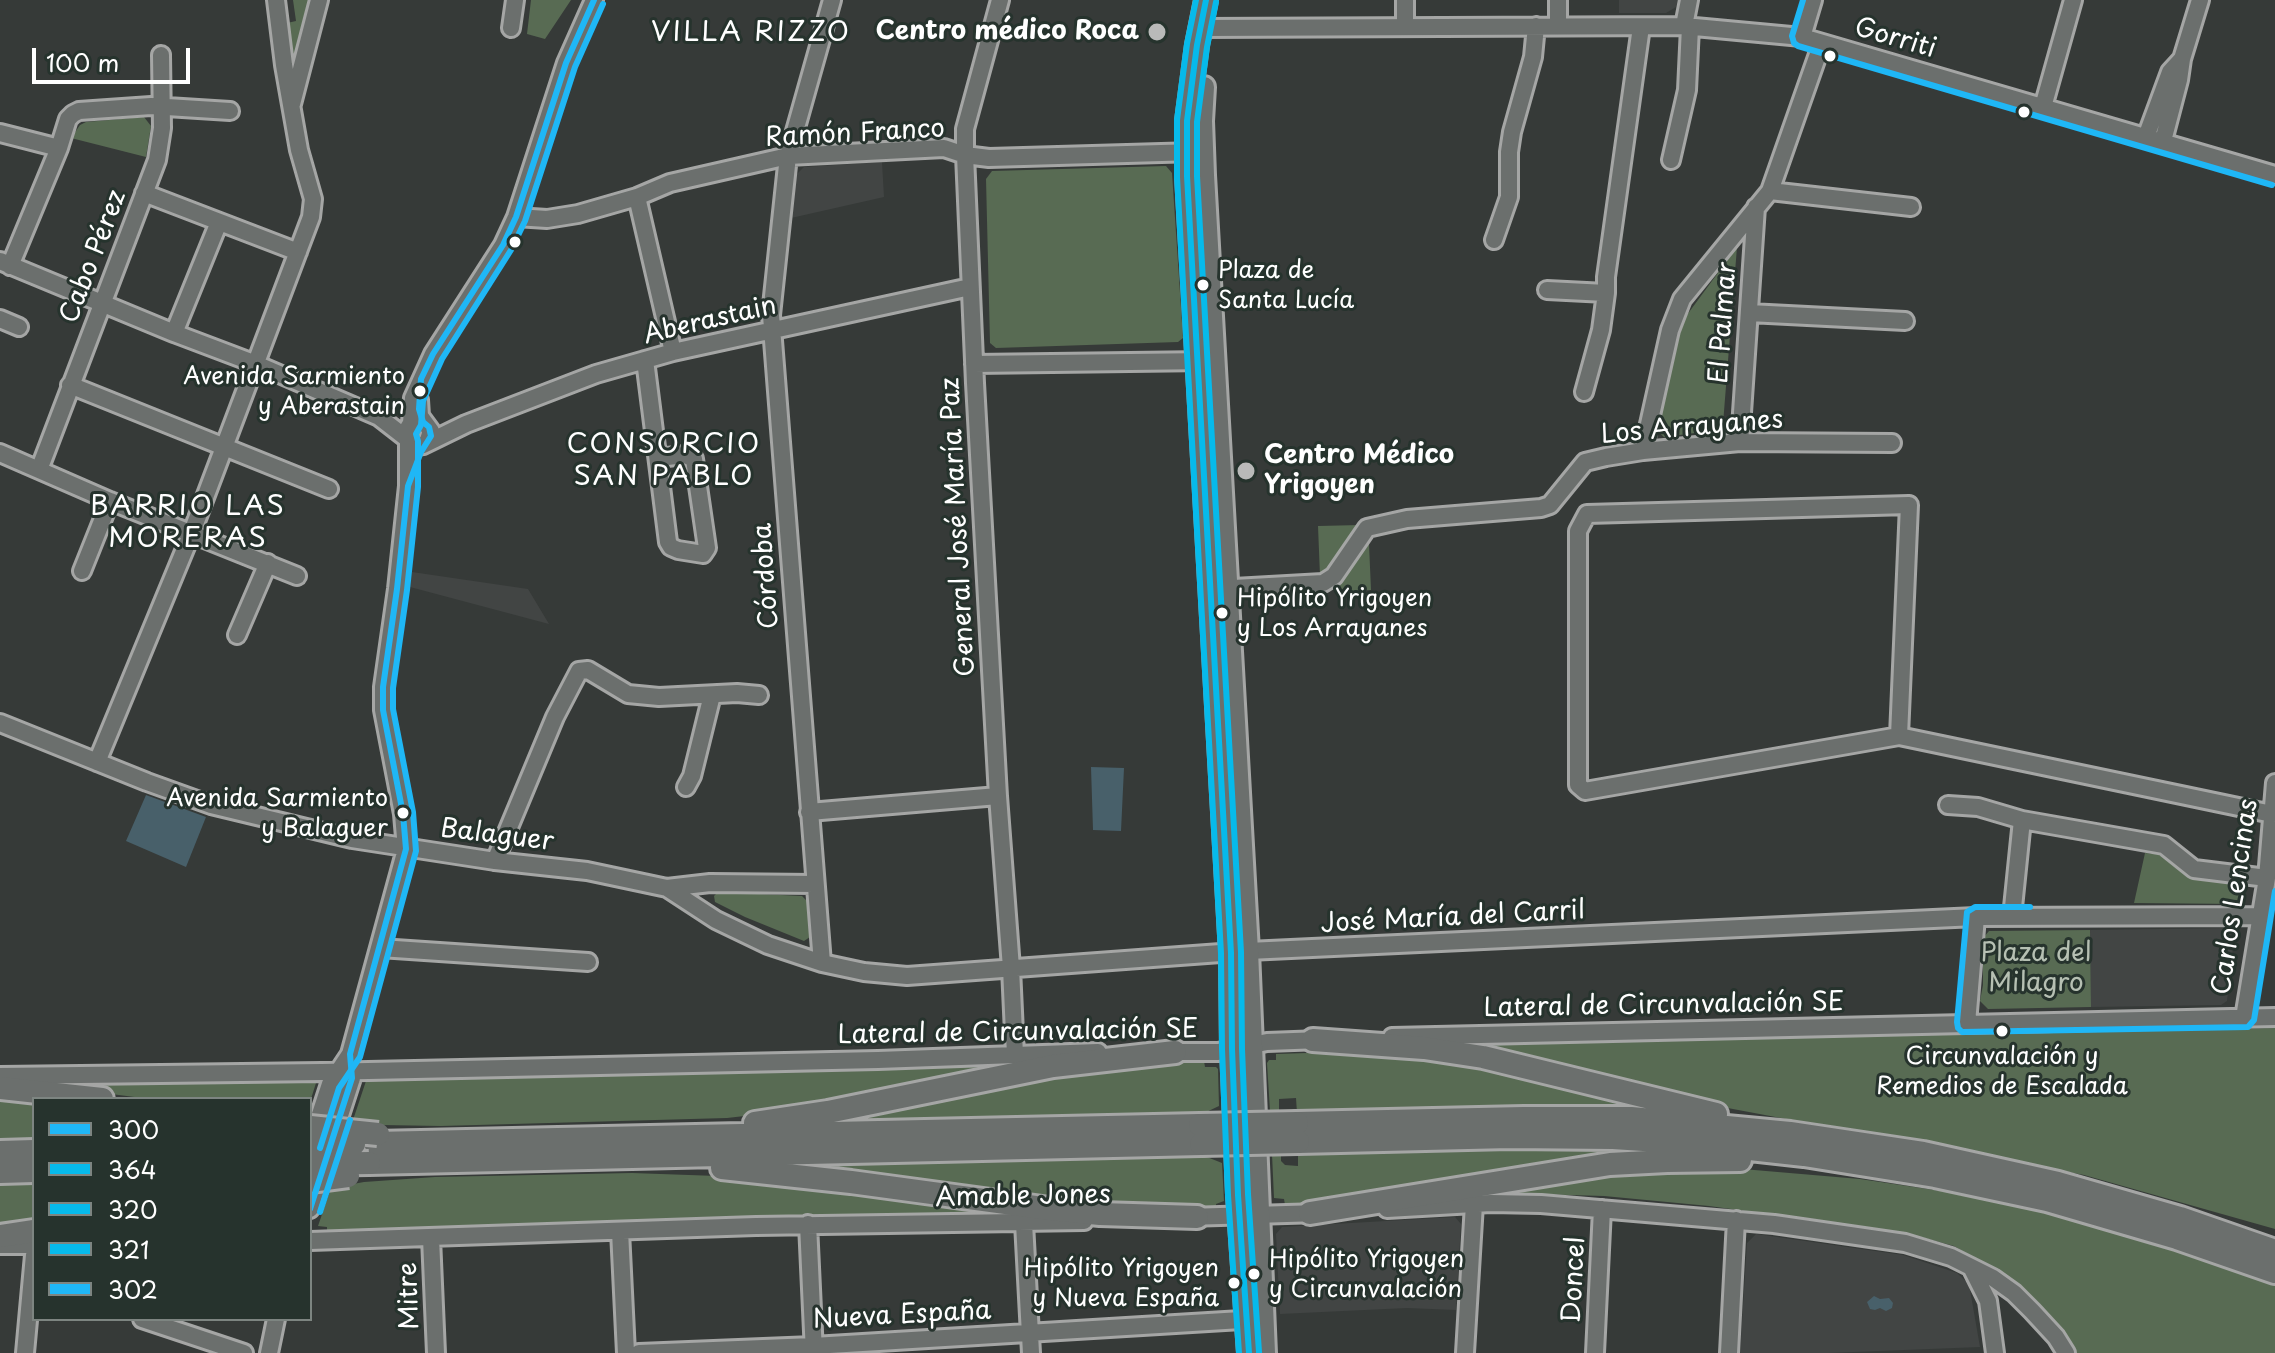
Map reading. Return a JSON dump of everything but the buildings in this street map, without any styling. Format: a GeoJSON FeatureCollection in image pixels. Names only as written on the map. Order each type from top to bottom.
{"type":"FeatureCollection","features":[{"type":"Feature","properties":{"kind":"highway"},"geometry":{"type":"LineString","coordinates":[[1313,1040],[1473,1055],[1711,1113],[2021,1174],[2275,1236]]}},
{"type":"Feature","properties":{"kind":"highway"},"geometry":{"type":"LineString","coordinates":[[639,1138],[801,1116],[1062,1065],[1175,1052]]}},
{"type":"Feature","properties":{"kind":"highway"},"geometry":{"type":"LineString","coordinates":[[0,1088],[83,1097]]}},
{"type":"Feature","properties":{"kind":"highway"},"geometry":{"type":"LineString","coordinates":[[312,1145],[372,1153],[614,1157],[1298,1132],[1509,1118],[1631,1118],[1850,1141]]}},
{"type":"Feature","properties":{"kind":"highway"},"geometry":{"type":"LineString","coordinates":[[312,1128],[372,1153]]}},
{"type":"Feature","properties":{"kind":"highway"},"geometry":{"type":"LineString","coordinates":[[1298,1132],[1629,1139],[1770,1150],[1905,1170],[2002,1190],[2091,1212],[2275,1272]]}},
{"type":"Feature","properties":{"kind":"highway"},"geometry":{"type":"LineString","coordinates":[[312,1164],[372,1153],[482,1141],[1200,1135]]}},
{"type":"Feature","properties":{"kind":"highway"},"geometry":{"type":"LineString","coordinates":[[0,1152],[32,1151]]}},
{"type":"Feature","properties":{"kind":"highway"},"geometry":{"type":"LineString","coordinates":[[312,1180],[372,1153]]}},
{"type":"Feature","properties":{"kind":"highway"},"geometry":{"type":"LineString","coordinates":[[614,1157],[778,1173],[1050,1209],[1197,1217]]}},
{"type":"Feature","properties":{"kind":"highway"},"geometry":{"type":"LineString","coordinates":[[1310,1213],[1636,1162],[1757,1160],[1905,1170]]}},
{"type":"Feature","properties":{"kind":"highway"},"geometry":{"type":"LineString","coordinates":[[0,1172],[32,1171]]}},
{"type":"Feature","properties":{"kind":"highway"},"geometry":{"type":"LineString","coordinates":[[2138,1205],[2275,1251]]}},
{"type":"Feature","properties":{"kind":"highway"},"geometry":{"type":"LineString","coordinates":[[0,1236],[32,1231]]}},
{"type":"Feature","properties":{"kind":"main road"},"geometry":{"type":"LineString","coordinates":[[1206,0],[1207,28]]}},
{"type":"Feature","properties":{"kind":"main road"},"geometry":{"type":"LineString","coordinates":[[1218,0],[1193,75],[1194,152],[1240,952],[1242,1047],[1238,1195],[1250,1216],[1255,1320],[1249,1353]]}},
{"type":"Feature","properties":{"kind":"main road"},"geometry":{"type":"LineString","coordinates":[[1255,1320],[1265,1353]]}},
{"type":"Feature","properties":{"kind":"street"},"geometry":{"type":"LineString","coordinates":[[97,762],[192,532],[311,217],[313,199],[299,150],[276,0]]}},
{"type":"Feature","properties":{"kind":"street"},"geometry":{"type":"LineString","coordinates":[[291,105],[319,0]]}},
{"type":"Feature","properties":{"kind":"street"},"geometry":{"type":"LineString","coordinates":[[511,28],[515,0]]}},
{"type":"Feature","properties":{"kind":"street"},"geometry":{"type":"LineString","coordinates":[[312,1139],[330,1084],[345,1072],[406,849],[383,699],[414,428],[413,398],[433,354],[503,245],[516,217],[566,63],[594,0]]}},
{"type":"Feature","properties":{"kind":"street","name":"Córdoba"},"geometry":{"type":"LineString","coordinates":[[822,963],[771,315],[788,156],[832,0]]}},
{"type":"Feature","properties":{"kind":"street","name":"General José María Paz"},"geometry":{"type":"LineString","coordinates":[[1000,0],[965,129],[965,155],[974,364],[1015,1055]]}},
{"type":"Feature","properties":{"kind":"street"},"geometry":{"type":"LineString","coordinates":[[1405,0],[1405,27]]}},
{"type":"Feature","properties":{"kind":"street"},"geometry":{"type":"LineString","coordinates":[[1558,0],[1558,26]]}},
{"type":"Feature","properties":{"kind":"street"},"geometry":{"type":"LineString","coordinates":[[1671,160],[1687,90],[1689,0]]}},
{"type":"Feature","properties":{"kind":"street"},"geometry":{"type":"LineString","coordinates":[[1802,37],[1813,0]]}},
{"type":"Feature","properties":{"kind":"street"},"geometry":{"type":"LineString","coordinates":[[2043,107],[2073,0]]}},
{"type":"Feature","properties":{"kind":"street"},"geometry":{"type":"LineString","coordinates":[[2163,141],[2182,59],[2200,0]]}},
{"type":"Feature","properties":{"kind":"street"},"geometry":{"type":"LineString","coordinates":[[1494,240],[1509,197],[1512,132],[1533,57],[1536,26]]}},
{"type":"Feature","properties":{"kind":"street"},"geometry":{"type":"LineString","coordinates":[[1584,392],[1601,330],[1641,27]]}},
{"type":"Feature","properties":{"kind":"street","name":"Gorriti"},"geometry":{"type":"LineString","coordinates":[[1207,28],[1687,27],[1802,37],[2275,175]]}},
{"type":"Feature","properties":{"kind":"street"},"geometry":{"type":"LineString","coordinates":[[1643,451],[1670,330],[1682,299],[1770,191],[1822,43]]}},
{"type":"Feature","properties":{"kind":"street","name":"Cabo Pérez"},"geometry":{"type":"LineString","coordinates":[[39,470],[157,160],[162,128],[161,55]]}},
{"type":"Feature","properties":{"kind":"street"},"geometry":{"type":"LineString","coordinates":[[2146,137],[2170,72],[2182,59]]}},
{"type":"Feature","properties":{"kind":"street"},"geometry":{"type":"LineString","coordinates":[[230,111],[162,106],[79,111],[68,119],[59,148],[5,263],[379,417],[431,431],[408,486]]}},
{"type":"Feature","properties":{"kind":"street"},"geometry":{"type":"LineString","coordinates":[[0,133],[59,148]]}},
{"type":"Feature","properties":{"kind":"street","name":"Ramón Franco"},"geometry":{"type":"LineString","coordinates":[[516,217],[547,219],[578,214],[637,197],[670,183],[788,156],[944,148],[989,158],[1194,152]]}},
{"type":"Feature","properties":{"kind":"street"},"geometry":{"type":"LineString","coordinates":[[1770,191],[1911,207]]}},
{"type":"Feature","properties":{"kind":"street"},"geometry":{"type":"LineString","coordinates":[[144,193],[298,252]]}},
{"type":"Feature","properties":{"kind":"street"},"geometry":{"type":"LineString","coordinates":[[637,197],[673,352]]}},
{"type":"Feature","properties":{"kind":"street","name":"El Palmar"},"geometry":{"type":"LineString","coordinates":[[1740,442],[1756,207]]}},
{"type":"Feature","properties":{"kind":"street"},"geometry":{"type":"LineString","coordinates":[[174,333],[219,222]]}},
{"type":"Feature","properties":{"kind":"street","name":"Aberastain"},"geometry":{"type":"LineString","coordinates":[[426,444],[466,424],[596,374],[673,352],[970,287]]}},
{"type":"Feature","properties":{"kind":"street"},"geometry":{"type":"LineString","coordinates":[[1547,290],[1606,293]]}},
{"type":"Feature","properties":{"kind":"street"},"geometry":{"type":"LineString","coordinates":[[1749,313],[1905,321]]}},
{"type":"Feature","properties":{"kind":"street"},"geometry":{"type":"LineString","coordinates":[[0,319],[19,327]]}},
{"type":"Feature","properties":{"kind":"street"},"geometry":{"type":"LineString","coordinates":[[645,360],[668,542],[678,550],[703,554],[707,548],[694,459],[685,455],[658,458]]}},
{"type":"Feature","properties":{"kind":"street"},"geometry":{"type":"LineString","coordinates":[[974,364],[1206,361]]}},
{"type":"Feature","properties":{"kind":"street"},"geometry":{"type":"LineString","coordinates":[[70,385],[329,489]]}},
{"type":"Feature","properties":{"kind":"street","name":"Aberastain"},"geometry":{"type":"LineString","coordinates":[[414,428],[466,424]]}},
{"type":"Feature","properties":{"kind":"street","name":"Los Arrayanes"},"geometry":{"type":"LineString","coordinates":[[1219,588],[1323,583],[1334,576],[1367,528],[1407,519],[1550,505],[1585,462],[1643,451],[1740,442],[1892,443]]}},
{"type":"Feature","properties":{"kind":"street"},"geometry":{"type":"LineString","coordinates":[[0,453],[297,576]]}},
{"type":"Feature","properties":{"kind":"street"},"geometry":{"type":"LineString","coordinates":[[82,571],[110,501]]}},
{"type":"Feature","properties":{"kind":"street"},"geometry":{"type":"LineString","coordinates":[[1899,736],[1909,505],[1587,514],[1578,531],[1578,785],[1585,791],[1899,736],[2272,814]]}},
{"type":"Feature","properties":{"kind":"street"},"geometry":{"type":"LineString","coordinates":[[237,635],[268,563]]}},
{"type":"Feature","properties":{"kind":"street"},"geometry":{"type":"LineString","coordinates":[[495,861],[555,717],[579,671],[588,670],[628,694],[659,697],[737,693],[759,695]]}},
{"type":"Feature","properties":{"kind":"street"},"geometry":{"type":"LineString","coordinates":[[686,787],[692,776],[712,695]]}},
{"type":"Feature","properties":{"kind":"street","name":"Balaguer"},"geometry":{"type":"LineString","coordinates":[[0,723],[211,805],[352,839],[406,849],[587,871],[667,888],[710,883],[815,884]]}},
{"type":"Feature","properties":{"kind":"street","name":"Carlos Lencinas"},"geometry":{"type":"LineString","coordinates":[[2244,1018],[2262,916],[2275,783]]}},
{"type":"Feature","properties":{"kind":"street"},"geometry":{"type":"LineString","coordinates":[[809,812],[998,796]]}},
{"type":"Feature","properties":{"kind":"street"},"geometry":{"type":"LineString","coordinates":[[1948,805],[1978,807],[2022,820],[2164,845],[2194,869],[2267,878]]}},
{"type":"Feature","properties":{"kind":"street"},"geometry":{"type":"LineString","coordinates":[[2012,917],[2022,820]]}},
{"type":"Feature","properties":{"kind":"street","name":"José María del Carril"},"geometry":{"type":"LineString","coordinates":[[667,888],[716,920],[768,945],[822,963],[864,972],[907,976],[1240,952],[1976,917],[2262,916]]}},
{"type":"Feature","properties":{"kind":"street"},"geometry":{"type":"LineString","coordinates":[[1967,1023],[1976,917]]}},
{"type":"Feature","properties":{"kind":"street"},"geometry":{"type":"LineString","coordinates":[[380,948],[588,962]]}},
{"type":"Feature","properties":{"kind":"street","name":"Lateral de Circunvalación SE"},"geometry":{"type":"LineString","coordinates":[[0,1076],[345,1072],[878,1060],[1119,1051],[1218,1052],[1267,1042],[1447,1035],[2275,1017]]}},
{"type":"Feature","properties":{"kind":"street"},"geometry":{"type":"LineString","coordinates":[[312,1203],[352,1078],[345,1072]]}},
{"type":"Feature","properties":{"kind":"street"},"geometry":{"type":"LineString","coordinates":[[1465,1353],[1474,1204]]}},
{"type":"Feature","properties":{"kind":"street","name":"Amable Jones"},"geometry":{"type":"LineString","coordinates":[[312,1241],[808,1224],[1024,1223],[1250,1216],[1474,1204],[1541,1204],[1813,1229],[1905,1243],[1936,1251],[1993,1278],[2022,1301],[2066,1353]]}},
{"type":"Feature","properties":{"kind":"street","name":"Doncel"},"geometry":{"type":"LineString","coordinates":[[1595,1353],[1602,1209]]}},
{"type":"Feature","properties":{"kind":"street"},"geometry":{"type":"LineString","coordinates":[[1729,1353],[1736,1220]]}},
{"type":"Feature","properties":{"kind":"street"},"geometry":{"type":"LineString","coordinates":[[1024,1223],[1031,1353]]}},
{"type":"Feature","properties":{"kind":"street"},"geometry":{"type":"LineString","coordinates":[[808,1224],[814,1349]]}},
{"type":"Feature","properties":{"kind":"street"},"geometry":{"type":"LineString","coordinates":[[620,1231],[626,1353]]}},
{"type":"Feature","properties":{"kind":"street","name":"Mitre"},"geometry":{"type":"LineString","coordinates":[[431,1238],[436,1353]]}},
{"type":"Feature","properties":{"kind":"street"},"geometry":{"type":"LineString","coordinates":[[0,1245],[32,1245]]}},
{"type":"Feature","properties":{"kind":"street"},"geometry":{"type":"LineString","coordinates":[[1970,1265],[1984,1291],[1995,1353]]}},
{"type":"Feature","properties":{"kind":"street"},"geometry":{"type":"LineString","coordinates":[[25,1353],[32,1277]]}},
{"type":"Feature","properties":{"kind":"street"},"geometry":{"type":"LineString","coordinates":[[1990,1316],[2003,1303],[2022,1301]]}},
{"type":"Feature","properties":{"kind":"street","name":"Nueva España"},"geometry":{"type":"LineString","coordinates":[[639,1353],[928,1346],[1030,1333],[1255,1320]]}},
{"type":"Feature","properties":{"kind":"street"},"geometry":{"type":"LineString","coordinates":[[148,1321],[244,1353]]}},
{"type":"Feature","properties":{"kind":"street"},"geometry":{"type":"LineString","coordinates":[[269,1353],[276,1321]]}},
{"type":"Feature","properties":{"kind":"shaded area"},"geometry":{"type":"Polygon","coordinates":[[[1619,0],[1678,0],[1676,7],[1666,13],[1619,13],[1619,0]]]}},
{"type":"Feature","properties":{"kind":"shaded area"},"geometry":{"type":"Polygon","coordinates":[[[882,162],[884,197],[791,218],[796,175],[804,167],[882,162]]]}},
{"type":"Feature","properties":{"kind":"shaded area"},"geometry":{"type":"Polygon","coordinates":[[[412,572],[528,589],[549,624],[410,587],[412,572]]]}},
{"type":"Feature","properties":{"kind":"shaded area"},"geometry":{"type":"Polygon","coordinates":[[[2228,928],[2234,939],[2227,1001],[2221,1005],[2091,1007],[2090,930],[2228,928]]]}},
{"type":"Feature","properties":{"kind":"shaded area"},"geometry":{"type":"Polygon","coordinates":[[[1455,1217],[1461,1224],[1456,1310],[1407,1308],[1280,1314],[1276,1234],[1282,1227],[1455,1217]]]}},
{"type":"Feature","properties":{"kind":"shaded area"},"geometry":{"type":"Polygon","coordinates":[[[1756,1234],[1903,1255],[1957,1273],[1969,1284],[1980,1347],[1740,1353],[1747,1243],[1756,1234]]]}},
{"type":"Feature","properties":{"kind":"green space"},"geometry":{"type":"Polygon","coordinates":[[[293,0],[310,0],[294,57],[290,55],[287,23],[296,21],[293,0]]]}},
{"type":"Feature","properties":{"kind":"green space"},"geometry":{"type":"Polygon","coordinates":[[[531,0],[571,0],[545,39],[527,34],[531,0]]]}},
{"type":"Feature","properties":{"kind":"green space"},"geometry":{"type":"Polygon","coordinates":[[[144,117],[151,126],[146,157],[71,138],[86,122],[144,117]]]}},
{"type":"Feature","properties":{"kind":"green space"},"geometry":{"type":"Polygon","coordinates":[[[1166,166],[1172,173],[1183,338],[1178,342],[996,348],[990,343],[986,179],[992,171],[1166,166]]]}},
{"type":"Feature","properties":{"kind":"green space"},"geometry":{"type":"Polygon","coordinates":[[[1737,247],[1723,424],[1718,430],[1664,437],[1656,430],[1681,323],[1737,247]]]}},
{"type":"Feature","properties":{"kind":"green space"},"geometry":{"type":"Polygon","coordinates":[[[1360,525],[1332,571],[1320,576],[1318,526],[1360,525]]]}},
{"type":"Feature","properties":{"kind":"green space"},"geometry":{"type":"Polygon","coordinates":[[[1369,544],[1371,590],[1335,592],[1338,582],[1363,547],[1369,544]]]}},
{"type":"Feature","properties":{"kind":"green space"},"geometry":{"type":"Polygon","coordinates":[[[2145,853],[2165,855],[2181,872],[2242,881],[2238,904],[2134,903],[2145,853]]]}},
{"type":"Feature","properties":{"kind":"green space"},"geometry":{"type":"Polygon","coordinates":[[[718,892],[802,896],[807,901],[810,937],[804,941],[745,917],[715,902],[714,896],[718,892]]]}},
{"type":"Feature","properties":{"kind":"green space","name":"Plaza del Milagro"},"geometry":{"type":"Polygon","coordinates":[[[2090,930],[2091,1007],[1988,1009],[1980,1001],[1983,938],[1989,931],[2090,930]]]}},
{"type":"Feature","properties":{"kind":"green space"},"geometry":{"type":"Polygon","coordinates":[[[2275,1028],[2275,1229],[2084,1175],[1717,1106],[1466,1044],[2275,1028]]]}},
{"type":"Feature","properties":{"kind":"green space"},"geometry":{"type":"Polygon","coordinates":[[[1400,1050],[1666,1110],[1297,1113],[1296,1098],[1279,1099],[1279,1111],[1270,1111],[1267,1063],[1276,1060],[1276,1054],[1400,1050]]]}},
{"type":"Feature","properties":{"kind":"green space"},"geometry":{"type":"Polygon","coordinates":[[[1046,1061],[771,1113],[727,1118],[441,1126],[381,1125],[353,1120],[366,1081],[375,1079],[966,1066],[1046,1061]]]}},
{"type":"Feature","properties":{"kind":"green space"},"geometry":{"type":"Polygon","coordinates":[[[1130,1061],[1204,1061],[1205,1067],[1216,1067],[1219,1106],[1200,1115],[779,1123],[1130,1061]]]}},
{"type":"Feature","properties":{"kind":"green space"},"geometry":{"type":"Polygon","coordinates":[[[312,1078],[310,1083],[316,1083],[312,1097],[134,1097],[49,1086],[0,1084],[312,1078]]]}},
{"type":"Feature","properties":{"kind":"green space"},"geometry":{"type":"Polygon","coordinates":[[[0,1091],[32,1099],[32,1141],[0,1141],[0,1091]]]}},
{"type":"Feature","properties":{"kind":"green space"},"geometry":{"type":"Polygon","coordinates":[[[1485,1147],[1675,1151],[1315,1203],[1285,1205],[1284,1199],[1274,1198],[1272,1154],[1281,1154],[1285,1165],[1298,1166],[1298,1152],[1485,1147]]]}},
{"type":"Feature","properties":{"kind":"green space"},"geometry":{"type":"Polygon","coordinates":[[[1202,1155],[1222,1163],[1224,1201],[1216,1207],[1128,1210],[779,1164],[1202,1155]]]}},
{"type":"Feature","properties":{"kind":"green space"},"geometry":{"type":"Polygon","coordinates":[[[1719,1167],[1860,1179],[2002,1200],[2160,1242],[2275,1282],[2275,1353],[2076,1353],[2042,1308],[2004,1276],[1954,1246],[1906,1233],[1709,1206],[1604,1196],[1496,1193],[1580,1176],[1719,1167]]]}},
{"type":"Feature","properties":{"kind":"green space"},"geometry":{"type":"Polygon","coordinates":[[[632,1173],[746,1177],[1015,1214],[773,1216],[327,1231],[327,1227],[318,1226],[331,1188],[364,1182],[435,1177],[632,1173]]]}},
{"type":"Feature","properties":{"kind":"green space"},"geometry":{"type":"Polygon","coordinates":[[[32,1180],[32,1228],[0,1232],[0,1181],[32,1180]]]}},
{"type":"Feature","properties":{"kind":"water"},"geometry":{"type":"Polygon","coordinates":[[[1091,767],[1124,768],[1121,831],[1093,830],[1091,767]]]}},
{"type":"Feature","properties":{"kind":"water"},"geometry":{"type":"Polygon","coordinates":[[[146,795],[206,817],[186,867],[126,841],[146,795]]]}},
{"type":"Feature","properties":{"kind":"water"},"geometry":{"type":"Polygon","coordinates":[[[1874,1296],[1889,1298],[1892,1308],[1886,1311],[1870,1309],[1867,1302],[1874,1296]]]}},
{"type":"Feature","properties":{"kind":"transit line","name":"300"},"geometry":{"type":"LineString","coordinates":[[312,1203],[352,1078],[350,1054],[406,849],[403,814],[383,710],[383,687],[408,486],[431,436],[419,409],[421,379],[433,354],[503,245],[516,217],[566,63],[594,0]]}},
{"type":"Feature","properties":{"kind":"transit line","name":"320"},"geometry":{"type":"LineString","coordinates":[[1196,0],[1177,120],[1177,177],[1221,953],[1228,1195],[1239,1353]]}},
{"type":"Feature","properties":{"kind":"transit line","name":"364"},"geometry":{"type":"LineString","coordinates":[[1206,0],[1187,121],[1187,176],[1231,953],[1238,1195],[1249,1353]]}},
{"type":"Feature","properties":{"kind":"transit line","name":"302"},"geometry":{"type":"LineString","coordinates":[[1803,0],[1792,36],[1798,46],[2272,185]]}},
{"type":"Feature","properties":{"kind":"transit line","name":"321"},"geometry":{"type":"LineString","coordinates":[[1216,2],[1197,122],[1197,176],[1241,952],[1248,1194],[1259,1352]]}},
{"type":"Feature","properties":{"kind":"transit line","name":"302"},"geometry":{"type":"LineString","coordinates":[[320,1148],[339,1088],[360,1057],[416,851],[413,812],[393,709],[393,688],[418,487],[416,434],[421,425],[423,401],[442,359],[511,250],[525,221],[575,67],[603,4]]}},
{"type":"Feature","properties":{"kind":"transit line","name":"302"},"geometry":{"type":"LineString","coordinates":[[2030,907],[1975,907],[1967,912],[1957,1022],[1962,1032],[2248,1027],[2254,1020],[2275,891]]}},
{"type":"Feature","properties":{"kind":"transit line","name":"302"},"geometry":{"type":"LineString","coordinates":[[320,1212],[350,1120]]}},
{"type":"Feature","properties":{"kind":"place","name":"Centro médico Roca"},"geometry":{"type":"Point","coordinates":[1157,32]}},
{"type":"Feature","properties":{"kind":"place","name":"Plaza de Santa Lucía"},"geometry":{"type":"Point","coordinates":[1203,285]}},
{"type":"Feature","properties":{"kind":"place","name":"Avenida Sarmiento y Aberastain"},"geometry":{"type":"Point","coordinates":[420,391]}},
{"type":"Feature","properties":{"kind":"place","name":"Centro Médico Yrigoyen"},"geometry":{"type":"Point","coordinates":[1246,471]}},
{"type":"Feature","properties":{"kind":"place","name":"Hipólito Yrigoyen y Los Arrayanes"},"geometry":{"type":"Point","coordinates":[1222,613]}},
{"type":"Feature","properties":{"kind":"place","name":"Avenida Sarmiento y Balaguer"},"geometry":{"type":"Point","coordinates":[403,813]}},
{"type":"Feature","properties":{"kind":"place","name":"Circunvalación y Remedios de Escalada"},"geometry":{"type":"Point","coordinates":[2002,1031]}},
{"type":"Feature","properties":{"kind":"place","name":"Hipólito Yrigoyen y Circunvalación"},"geometry":{"type":"Point","coordinates":[1254,1274]}},
{"type":"Feature","properties":{"kind":"place","name":"Hipólito Yrigoyen y Nueva España"},"geometry":{"type":"Point","coordinates":[1234,1283]}},
{"type":"Feature","properties":{"kind":"district","name":"VILLA RIZZO"},"geometry":{"type":"Point","coordinates":[751,33]}},
{"type":"Feature","properties":{"kind":"district","name":"CONSORCIO SAN PABLO"},"geometry":{"type":"Point","coordinates":[664,461]}},
{"type":"Feature","properties":{"kind":"district","name":"BARRIO LAS MORERAS"},"geometry":{"type":"Point","coordinates":[188,523]}}]}
